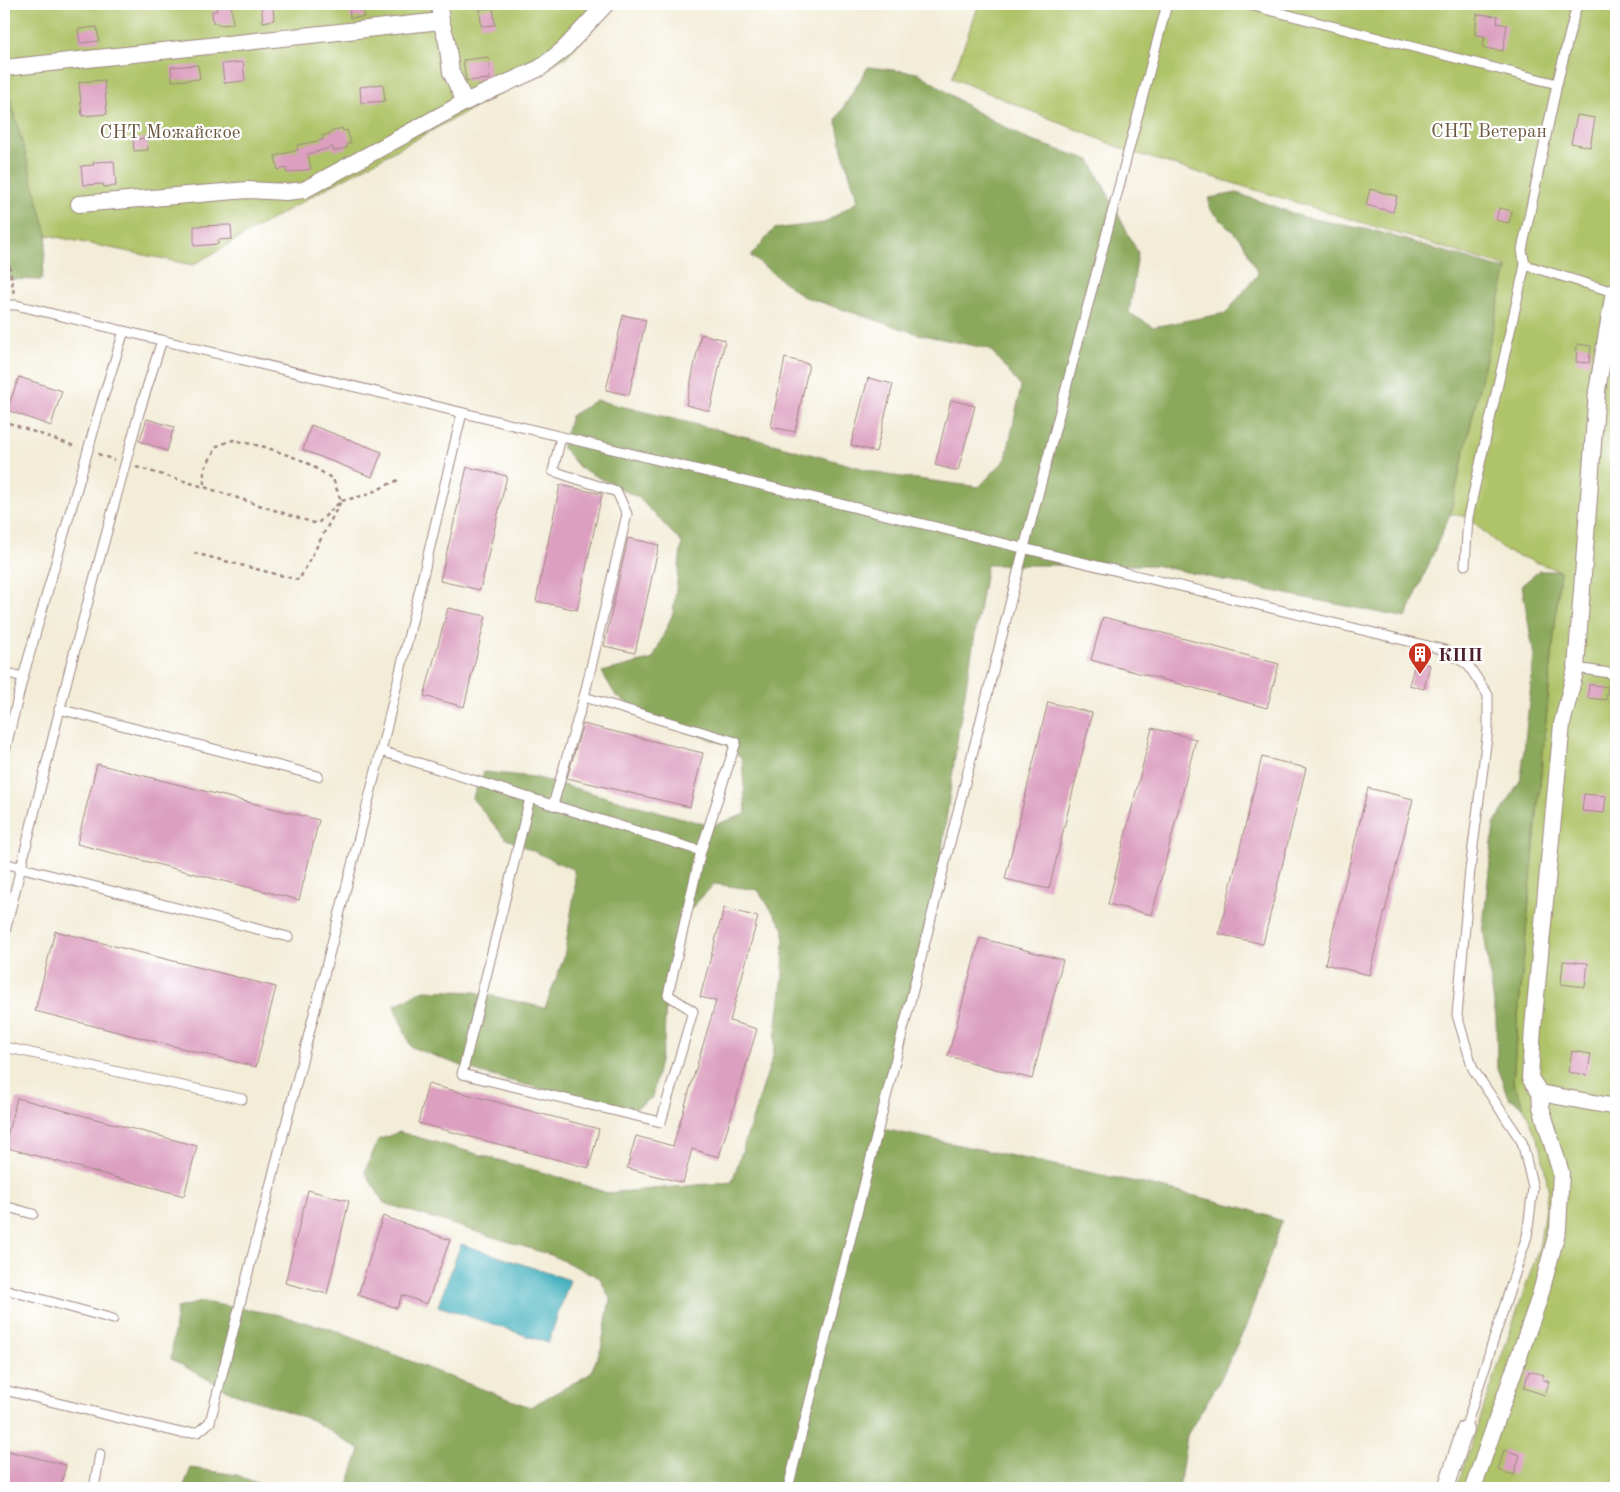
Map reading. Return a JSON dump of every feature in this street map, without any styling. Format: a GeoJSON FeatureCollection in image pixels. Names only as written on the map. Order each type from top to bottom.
{"type":"FeatureCollection","features":[{"type":"Feature","properties":{"kind":"street"},"geometry":{"type":"LineString","coordinates":[[440,4],[441,21],[447,42],[451,72],[464,102]]}},
{"type":"Feature","properties":{"kind":"street"},"geometry":{"type":"LineString","coordinates":[[79,204],[248,190],[286,192],[304,190],[464,102],[540,68],[564,49],[606,4]]}},
{"type":"Feature","properties":{"kind":"street"},"geometry":{"type":"LineString","coordinates":[[4,68],[441,21]]}},
{"type":"Feature","properties":{"kind":"street"},"geometry":{"type":"LineString","coordinates":[[1474,1488],[1539,1299],[1558,1229],[1560,1173],[1541,1107],[1540,1093],[1530,1078],[1533,1028],[1562,724],[1576,668],[1597,391],[1614,292]]}},
{"type":"Feature","properties":{"kind":"street"},"geometry":{"type":"LineString","coordinates":[[1540,1093],[1616,1107]]}},
{"type":"Feature","properties":{"kind":"street"},"geometry":{"type":"LineString","coordinates":[[1446,1488],[1465,1429]]}},
{"type":"Feature","properties":{"kind":"lane"},"geometry":{"type":"LineString","coordinates":[[788,1488],[1024,548],[1167,4]]}},
{"type":"Feature","properties":{"kind":"lane"},"geometry":{"type":"LineString","coordinates":[[1246,4],[1557,84]]}},
{"type":"Feature","properties":{"kind":"lane"},"geometry":{"type":"LineString","coordinates":[[1465,565],[1468,517],[1525,265],[1522,250],[1557,84],[1577,4]]}},
{"type":"Feature","properties":{"kind":"lane"},"geometry":{"type":"LineString","coordinates":[[1525,265],[1614,292]]}},
{"type":"Feature","properties":{"kind":"lane"},"geometry":{"type":"LineString","coordinates":[[4,305],[16,305],[1445,650],[1468,665],[1488,695],[1488,729],[1470,870],[1457,1015],[1473,1069],[1522,1142],[1533,1188],[1527,1236],[1465,1429]]}},
{"type":"Feature","properties":{"kind":"lane"},"geometry":{"type":"LineString","coordinates":[[4,755],[24,677],[102,401],[124,331]]}},
{"type":"Feature","properties":{"kind":"lane"},"geometry":{"type":"LineString","coordinates":[[4,936],[59,709],[139,413],[162,340]]}},
{"type":"Feature","properties":{"kind":"lane"},"geometry":{"type":"LineString","coordinates":[[4,1390],[182,1434],[198,1432],[210,1422],[380,751],[462,413]]}},
{"type":"Feature","properties":{"kind":"lane"},"geometry":{"type":"LineString","coordinates":[[553,805],[584,697],[627,514],[617,492],[553,471],[561,437]]}},
{"type":"Feature","properties":{"kind":"lane"},"geometry":{"type":"LineString","coordinates":[[1576,668],[1616,674]]}},
{"type":"Feature","properties":{"kind":"lane"},"geometry":{"type":"LineString","coordinates":[[4,672],[24,677]]}},
{"type":"Feature","properties":{"kind":"lane"},"geometry":{"type":"LineString","coordinates":[[530,798],[462,1074],[661,1122],[693,1012],[668,995],[701,851],[736,742],[584,697]]}},
{"type":"Feature","properties":{"kind":"lane"},"geometry":{"type":"LineString","coordinates":[[59,709],[318,776]]}},
{"type":"Feature","properties":{"kind":"lane"},"geometry":{"type":"LineString","coordinates":[[380,751],[701,851]]}},
{"type":"Feature","properties":{"kind":"lane"},"geometry":{"type":"LineString","coordinates":[[4,863],[288,937]]}},
{"type":"Feature","properties":{"kind":"lane"},"geometry":{"type":"LineString","coordinates":[[4,1047],[242,1099]]}},
{"type":"Feature","properties":{"kind":"lane"},"geometry":{"type":"LineString","coordinates":[[4,1206],[33,1214]]}},
{"type":"Feature","properties":{"kind":"lane"},"geometry":{"type":"LineString","coordinates":[[4,1289],[113,1319]]}},
{"type":"Feature","properties":{"kind":"lane"},"geometry":{"type":"LineString","coordinates":[[94,1488],[100,1454]]}},
{"type":"Feature","properties":{"kind":"path"},"geometry":{"type":"LineString","coordinates":[[4,234],[16,305]]}},
{"type":"Feature","properties":{"kind":"path"},"geometry":{"type":"LineString","coordinates":[[9,422],[125,464],[204,487],[317,524],[341,501],[366,495],[398,480]]}},
{"type":"Feature","properties":{"kind":"path"},"geometry":{"type":"LineString","coordinates":[[194,553],[299,580],[341,501],[333,479],[304,461],[264,446],[233,440],[217,446],[204,470],[204,487]]}},
{"type":"Feature","properties":{"kind":"green space","name":"СНТ Можайское"},"geometry":{"type":"Polygon","coordinates":[[[4,4],[615,4],[566,57],[305,200],[193,265],[47,235],[4,75],[4,4]]]}},
{"type":"Feature","properties":{"kind":"green space","name":"СНТ Ветеран"},"geometry":{"type":"Polygon","coordinates":[[[979,4],[1616,4],[1616,1488],[1456,1488],[1539,1248],[1548,1188],[1541,1148],[1513,1081],[1560,571],[1505,551],[1468,517],[1450,514],[1507,267],[1128,151],[952,78],[979,4]]]}},
{"type":"Feature","properties":{"kind":"green space"},"geometry":{"type":"Polygon","coordinates":[[[868,67],[919,73],[973,110],[1029,140],[1090,160],[1138,253],[1129,313],[1153,327],[1226,313],[1258,274],[1243,242],[1209,208],[1209,198],[1237,193],[1303,217],[1379,232],[1503,269],[1507,267],[1450,514],[1406,618],[1155,565],[987,565],[959,727],[939,871],[878,1128],[1136,1182],[1241,1207],[1282,1221],[1246,1326],[1219,1382],[1187,1435],[1179,1488],[347,1488],[360,1450],[312,1420],[231,1392],[171,1359],[177,1308],[202,1302],[275,1314],[331,1329],[530,1407],[590,1374],[601,1349],[610,1299],[600,1278],[551,1255],[384,1203],[365,1172],[378,1140],[399,1132],[566,1179],[607,1193],[732,1182],[773,1056],[783,975],[784,929],[758,890],[714,884],[686,914],[667,974],[664,1042],[652,1098],[629,1112],[481,1073],[411,1047],[394,1006],[424,990],[475,992],[545,1008],[564,957],[575,889],[574,870],[505,838],[472,798],[484,772],[534,777],[711,826],[746,814],[742,758],[725,744],[659,722],[616,696],[602,672],[653,659],[673,613],[682,543],[639,498],[580,468],[562,447],[571,416],[596,400],[751,438],[887,475],[979,487],[1006,459],[1021,387],[990,349],[918,334],[802,296],[751,256],[774,229],[824,223],[858,201],[843,153],[836,120],[868,67]]]}},
{"type":"Feature","properties":{"kind":"green space"},"geometry":{"type":"Polygon","coordinates":[[[4,75],[47,235],[42,280],[4,279],[4,75]]]}},
{"type":"Feature","properties":{"kind":"green space"},"geometry":{"type":"Polygon","coordinates":[[[1539,571],[1560,571],[1513,1081],[1524,1107],[1508,1097],[1497,1068],[1496,1018],[1483,926],[1494,825],[1521,779],[1534,656],[1522,585],[1539,571]]]}},
{"type":"Feature","properties":{"kind":"green space"},"geometry":{"type":"Polygon","coordinates":[[[191,1468],[237,1475],[268,1488],[183,1488],[191,1468]]]}},
{"type":"Feature","properties":{"kind":"water"},"geometry":{"type":"Polygon","coordinates":[[[461,1244],[570,1280],[548,1343],[438,1306],[461,1244]]]}},
{"type":"Feature","properties":{"kind":"building"},"geometry":{"type":"Polygon","coordinates":[[[216,4],[231,4],[233,24],[218,25],[218,23],[213,23],[212,11],[217,11],[216,4]]]}},
{"type":"Feature","properties":{"kind":"building"},"geometry":{"type":"Polygon","coordinates":[[[261,4],[273,4],[274,20],[263,22],[261,4]]]}},
{"type":"Feature","properties":{"kind":"building"},"geometry":{"type":"Polygon","coordinates":[[[349,4],[363,4],[364,17],[350,18],[349,4]]]}},
{"type":"Feature","properties":{"kind":"building"},"geometry":{"type":"Polygon","coordinates":[[[493,8],[495,25],[481,26],[480,9],[493,8]]]}},
{"type":"Feature","properties":{"kind":"building"},"geometry":{"type":"Polygon","coordinates":[[[1477,14],[1498,16],[1497,23],[1507,25],[1503,51],[1483,48],[1485,36],[1475,35],[1477,14]]]}},
{"type":"Feature","properties":{"kind":"building"},"geometry":{"type":"Polygon","coordinates":[[[97,27],[99,41],[80,43],[78,29],[97,27]]]}},
{"type":"Feature","properties":{"kind":"building"},"geometry":{"type":"Polygon","coordinates":[[[488,57],[490,79],[466,81],[463,60],[488,57]]]}},
{"type":"Feature","properties":{"kind":"building"},"geometry":{"type":"Polygon","coordinates":[[[243,62],[245,81],[224,83],[222,64],[243,62]]]}},
{"type":"Feature","properties":{"kind":"building"},"geometry":{"type":"Polygon","coordinates":[[[198,65],[200,79],[172,81],[171,67],[198,65]]]}},
{"type":"Feature","properties":{"kind":"building"},"geometry":{"type":"Polygon","coordinates":[[[104,80],[107,114],[82,116],[79,82],[104,80]]]}},
{"type":"Feature","properties":{"kind":"building"},"geometry":{"type":"Polygon","coordinates":[[[383,84],[385,101],[361,103],[360,87],[383,84]]]}},
{"type":"Feature","properties":{"kind":"building"},"geometry":{"type":"Polygon","coordinates":[[[1577,115],[1595,118],[1590,147],[1571,143],[1577,115]]]}},
{"type":"Feature","properties":{"kind":"building"},"geometry":{"type":"Polygon","coordinates":[[[342,128],[343,131],[347,130],[351,143],[347,144],[347,148],[334,151],[333,147],[308,154],[311,169],[287,173],[286,168],[278,170],[275,156],[298,150],[297,145],[323,140],[322,136],[342,128]]]}},
{"type":"Feature","properties":{"kind":"building"},"geometry":{"type":"Polygon","coordinates":[[[147,138],[148,150],[134,151],[133,139],[147,138]]]}},
{"type":"Feature","properties":{"kind":"building"},"geometry":{"type":"Polygon","coordinates":[[[114,161],[116,186],[104,187],[103,184],[83,185],[81,166],[94,165],[93,162],[114,161]]]}},
{"type":"Feature","properties":{"kind":"building"},"geometry":{"type":"Polygon","coordinates":[[[1370,189],[1397,196],[1393,212],[1366,205],[1370,189]]]}},
{"type":"Feature","properties":{"kind":"building"},"geometry":{"type":"Polygon","coordinates":[[[1499,208],[1512,211],[1509,223],[1496,220],[1499,208]]]}},
{"type":"Feature","properties":{"kind":"building"},"geometry":{"type":"Polygon","coordinates":[[[231,225],[232,239],[218,240],[218,244],[194,246],[194,226],[231,225]]]}},
{"type":"Feature","properties":{"kind":"building"},"geometry":{"type":"Polygon","coordinates":[[[623,315],[646,320],[629,395],[606,390],[623,315]]]}},
{"type":"Feature","properties":{"kind":"building"},"geometry":{"type":"Polygon","coordinates":[[[701,334],[725,340],[710,411],[686,405],[701,334]]]}},
{"type":"Feature","properties":{"kind":"building"},"geometry":{"type":"Polygon","coordinates":[[[1577,344],[1591,346],[1589,363],[1576,362],[1577,344]]]}},
{"type":"Feature","properties":{"kind":"building"},"geometry":{"type":"Polygon","coordinates":[[[785,358],[809,364],[795,432],[771,427],[785,358]]]}},
{"type":"Feature","properties":{"kind":"building"},"geometry":{"type":"Polygon","coordinates":[[[19,377],[62,391],[51,426],[7,410],[19,377]]]}},
{"type":"Feature","properties":{"kind":"building"},"geometry":{"type":"Polygon","coordinates":[[[868,378],[893,384],[876,452],[851,445],[868,378]]]}},
{"type":"Feature","properties":{"kind":"building"},"geometry":{"type":"Polygon","coordinates":[[[951,400],[975,406],[958,471],[935,465],[951,400]]]}},
{"type":"Feature","properties":{"kind":"building"},"geometry":{"type":"Polygon","coordinates":[[[147,419],[174,427],[167,451],[139,441],[147,419]]]}},
{"type":"Feature","properties":{"kind":"building"},"geometry":{"type":"Polygon","coordinates":[[[311,425],[382,452],[372,477],[303,450],[311,425]]]}},
{"type":"Feature","properties":{"kind":"building"},"geometry":{"type":"Polygon","coordinates":[[[467,467],[507,476],[480,590],[440,581],[467,467]]]}},
{"type":"Feature","properties":{"kind":"building"},"geometry":{"type":"Polygon","coordinates":[[[560,485],[602,494],[577,610],[536,601],[560,485]]]}},
{"type":"Feature","properties":{"kind":"building"},"geometry":{"type":"Polygon","coordinates":[[[628,538],[659,545],[635,653],[604,646],[628,538]]]}},
{"type":"Feature","properties":{"kind":"building"},"geometry":{"type":"Polygon","coordinates":[[[448,608],[486,616],[464,707],[424,696],[448,608]]]}},
{"type":"Feature","properties":{"kind":"building"},"geometry":{"type":"Polygon","coordinates":[[[1103,617],[1279,664],[1267,708],[1091,660],[1103,617]]]}},
{"type":"Feature","properties":{"kind":"building","name":"КПП"},"geometry":{"type":"Polygon","coordinates":[[[1416,661],[1430,665],[1424,689],[1409,685],[1416,661]]]}},
{"type":"Feature","properties":{"kind":"building"},"geometry":{"type":"Polygon","coordinates":[[[1589,684],[1608,687],[1606,700],[1588,698],[1589,684]]]}},
{"type":"Feature","properties":{"kind":"building"},"geometry":{"type":"Polygon","coordinates":[[[1048,702],[1092,713],[1049,889],[1005,879],[1048,702]]]}},
{"type":"Feature","properties":{"kind":"building"},"geometry":{"type":"Polygon","coordinates":[[[583,724],[703,753],[690,807],[567,778],[583,724]]]}},
{"type":"Feature","properties":{"kind":"building"},"geometry":{"type":"Polygon","coordinates":[[[1152,728],[1196,739],[1152,915],[1108,904],[1152,728]]]}},
{"type":"Feature","properties":{"kind":"building"},"geometry":{"type":"Polygon","coordinates":[[[1262,757],[1306,768],[1263,944],[1219,934],[1262,757]]]}},
{"type":"Feature","properties":{"kind":"building"},"geometry":{"type":"Polygon","coordinates":[[[97,764],[319,820],[299,900],[77,844],[97,764]]]}},
{"type":"Feature","properties":{"kind":"building"},"geometry":{"type":"Polygon","coordinates":[[[1368,788],[1413,799],[1369,975],[1325,964],[1368,788]]]}},
{"type":"Feature","properties":{"kind":"building"},"geometry":{"type":"Polygon","coordinates":[[[1584,794],[1606,796],[1604,813],[1582,811],[1584,794]]]}},
{"type":"Feature","properties":{"kind":"building"},"geometry":{"type":"Polygon","coordinates":[[[724,908],[758,917],[730,1021],[757,1029],[719,1157],[692,1149],[683,1183],[627,1168],[636,1136],[673,1146],[716,1001],[700,997],[724,908]]]}},
{"type":"Feature","properties":{"kind":"building"},"geometry":{"type":"Polygon","coordinates":[[[55,931],[276,987],[256,1067],[35,1011],[55,931]]]}},
{"type":"Feature","properties":{"kind":"building"},"geometry":{"type":"Polygon","coordinates":[[[980,938],[1063,960],[1032,1079],[948,1056],[980,938]]]}},
{"type":"Feature","properties":{"kind":"building"},"geometry":{"type":"Polygon","coordinates":[[[1563,961],[1588,963],[1585,987],[1561,984],[1563,961]]]}},
{"type":"Feature","properties":{"kind":"building"},"geometry":{"type":"Polygon","coordinates":[[[1572,1051],[1591,1054],[1587,1075],[1568,1072],[1572,1051]]]}},
{"type":"Feature","properties":{"kind":"building"},"geometry":{"type":"Polygon","coordinates":[[[428,1084],[599,1129],[589,1168],[418,1123],[428,1084]]]}},
{"type":"Feature","properties":{"kind":"building"},"geometry":{"type":"Polygon","coordinates":[[[17,1098],[197,1146],[184,1196],[4,1147],[17,1098]]]}},
{"type":"Feature","properties":{"kind":"building"},"geometry":{"type":"Polygon","coordinates":[[[308,1190],[349,1201],[327,1294],[285,1283],[308,1190]]]}},
{"type":"Feature","properties":{"kind":"building"},"geometry":{"type":"Polygon","coordinates":[[[383,1216],[450,1240],[427,1304],[402,1295],[397,1308],[358,1295],[383,1216]]]}},
{"type":"Feature","properties":{"kind":"building"},"geometry":{"type":"Polygon","coordinates":[[[1529,1371],[1544,1375],[1542,1379],[1549,1382],[1545,1395],[1524,1388],[1529,1371]]]}},
{"type":"Feature","properties":{"kind":"building"},"geometry":{"type":"Polygon","coordinates":[[[4,1450],[66,1465],[60,1488],[4,1488],[4,1450]]]}},
{"type":"Feature","properties":{"kind":"building"},"geometry":{"type":"Polygon","coordinates":[[[1504,1450],[1520,1455],[1514,1475],[1498,1470],[1504,1450]]]}},
{"type":"Feature","properties":{"kind":"place","name":"КПП"},"geometry":{"type":"Point","coordinates":[1420,675]}}]}
